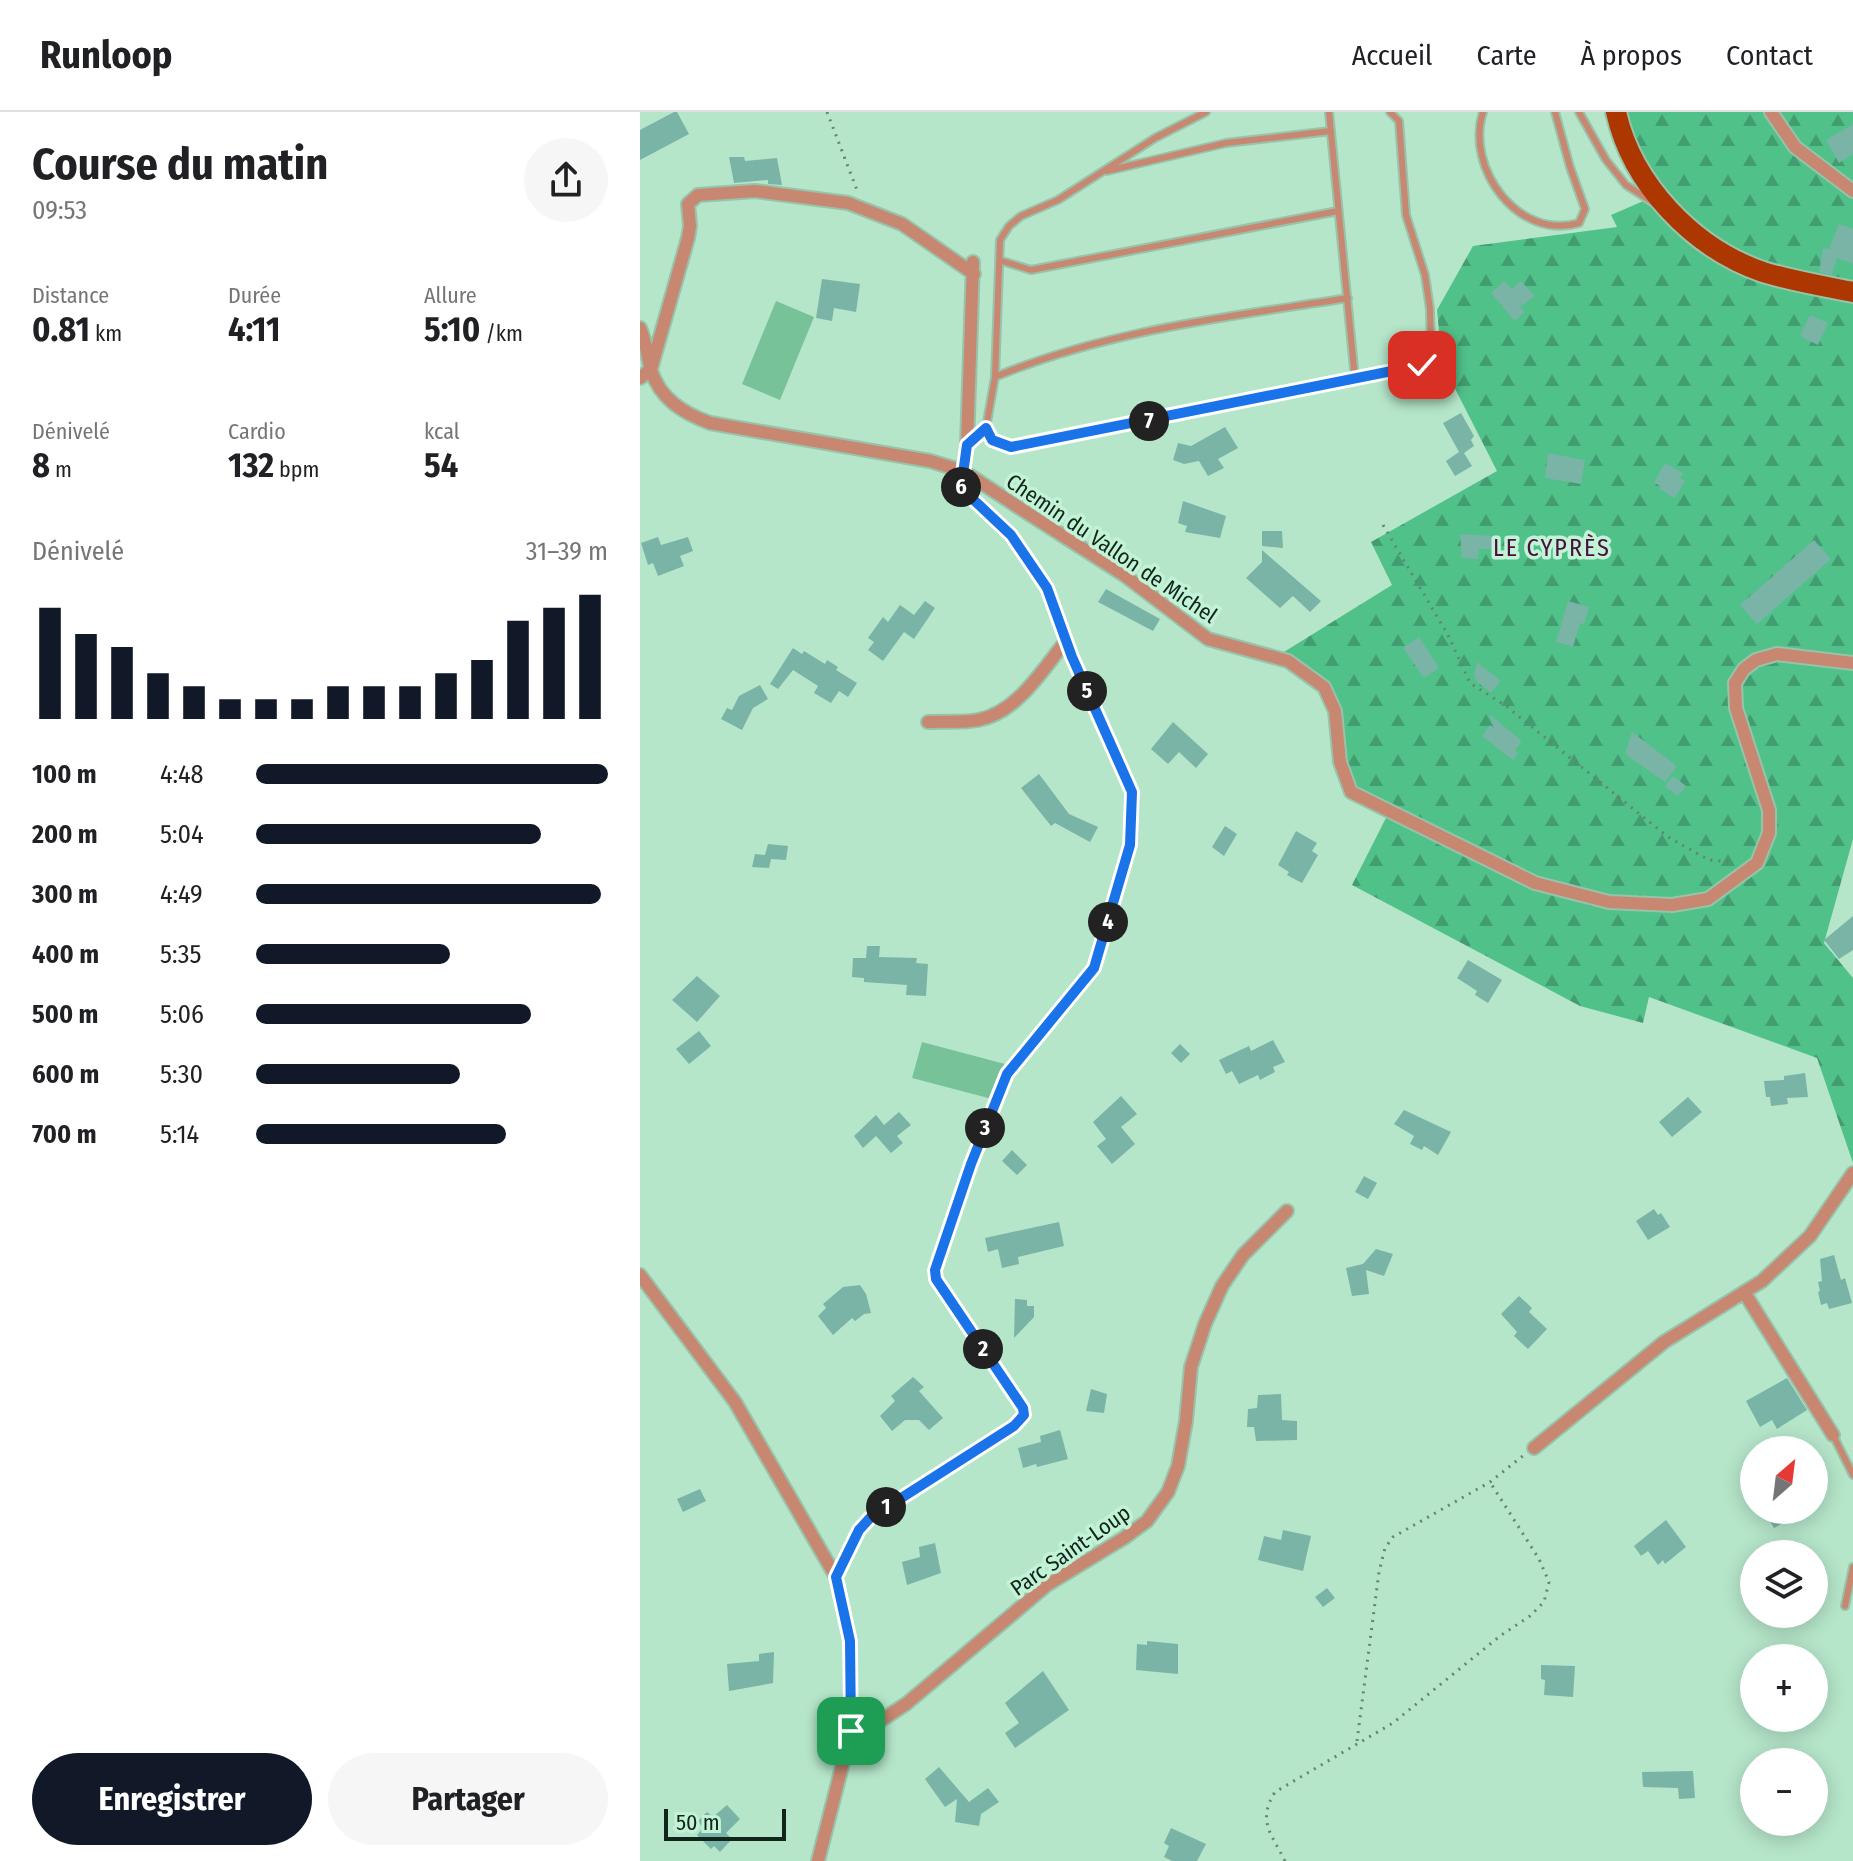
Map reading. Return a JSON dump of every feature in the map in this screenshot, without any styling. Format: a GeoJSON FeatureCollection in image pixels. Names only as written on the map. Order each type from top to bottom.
{"type":"FeatureCollection","features":[{"type":"Feature","properties":{"kind":"main road"},"geometry":{"type":"LineString","coordinates":[[1616,112],[1631,158],[1673,216],[1716,249],[1762,271],[1853,292]]}},
{"type":"Feature","properties":{"kind":"street"},"geometry":{"type":"LineString","coordinates":[[1771,112],[1795,147],[1853,191]]}},
{"type":"Feature","properties":{"kind":"street"},"geometry":{"type":"LineString","coordinates":[[640,378],[651,369],[688,238],[688,204],[698,195],[755,191],[848,203],[902,224],[973,268],[967,445],[961,488],[1011,535],[1047,588],[1066,641],[1132,792],[1130,845],[1094,968],[1007,1074],[971,1164],[935,1270],[936,1279],[1023,1408],[1024,1415],[1014,1426],[870,1518],[859,1530],[836,1577]]}},
{"type":"Feature","properties":{"kind":"street","name":"Chemin du Vallon de Michel"},"geometry":{"type":"LineString","coordinates":[[640,328],[661,392],[690,416],[710,423],[920,459],[963,471],[1124,575],[1208,639],[1288,661],[1324,687],[1335,711],[1340,762],[1351,792],[1535,883],[1609,902],[1672,905],[1708,899],[1757,863]]}},
{"type":"Feature","properties":{"kind":"street"},"geometry":{"type":"LineString","coordinates":[[967,445],[986,428]]}},
{"type":"Feature","properties":{"kind":"street"},"geometry":{"type":"LineString","coordinates":[[928,722],[980,720],[1001,710],[1020,696],[1066,641]]}},
{"type":"Feature","properties":{"kind":"street"},"geometry":{"type":"LineString","coordinates":[[1757,863],[1769,833],[1769,810],[1736,708],[1735,683],[1744,669],[1756,660],[1777,654],[1853,663]]}},
{"type":"Feature","properties":{"kind":"street"},"geometry":{"type":"LineString","coordinates":[[1534,1448],[1664,1342],[1762,1281],[1810,1236],[1853,1173]]}},
{"type":"Feature","properties":{"kind":"street","name":"Parc Saint-Loup"},"geometry":{"type":"LineString","coordinates":[[851,1731],[874,1725],[906,1704],[1047,1585],[1147,1521],[1168,1492],[1178,1466],[1191,1367],[1216,1299],[1243,1255],[1287,1211]]}},
{"type":"Feature","properties":{"kind":"street"},"geometry":{"type":"LineString","coordinates":[[640,1275],[735,1402],[836,1577],[850,1641],[851,1731],[818,1861]]}},
{"type":"Feature","properties":{"kind":"street"},"geometry":{"type":"LineString","coordinates":[[1744,1292],[1833,1435]]}},
{"type":"Feature","properties":{"kind":"lane"},"geometry":{"type":"LineString","coordinates":[[1206,112],[1155,138],[1058,200],[1021,216],[1009,226],[1000,240],[1002,261],[995,377],[986,428],[992,440],[1011,447],[1422,365],[1431,352],[1425,275],[1406,215],[1399,121],[1390,112]]}},
{"type":"Feature","properties":{"kind":"lane"},"geometry":{"type":"LineString","coordinates":[[1329,112],[1355,379]]}},
{"type":"Feature","properties":{"kind":"lane"},"geometry":{"type":"LineString","coordinates":[[1483,112],[1479,144],[1485,172],[1500,195],[1520,212],[1541,223],[1564,227],[1579,223],[1585,209],[1555,112]]}},
{"type":"Feature","properties":{"kind":"lane"},"geometry":{"type":"LineString","coordinates":[[1579,112],[1606,160],[1626,185],[1673,216]]}},
{"type":"Feature","properties":{"kind":"lane"},"geometry":{"type":"LineString","coordinates":[[1099,173],[1226,143],[1331,131]]}},
{"type":"Feature","properties":{"kind":"lane"},"geometry":{"type":"LineString","coordinates":[[1002,261],[1031,270],[1338,211]]}},
{"type":"Feature","properties":{"kind":"lane"},"geometry":{"type":"LineString","coordinates":[[995,377],[1035,361],[1155,328],[1348,298]]}},
{"type":"Feature","properties":{"kind":"lane"},"geometry":{"type":"LineString","coordinates":[[1833,1435],[1853,1475]]}},
{"type":"Feature","properties":{"kind":"lane"},"geometry":{"type":"LineString","coordinates":[[1845,1606],[1853,1567]]}},
{"type":"Feature","properties":{"kind":"path"},"geometry":{"type":"LineString","coordinates":[[827,112],[863,209]]}},
{"type":"Feature","properties":{"kind":"path"},"geometry":{"type":"LineString","coordinates":[[1383,525],[1448,635],[1470,683],[1506,706],[1668,837],[1709,860],[1757,863]]}},
{"type":"Feature","properties":{"kind":"path"},"geometry":{"type":"LineString","coordinates":[[1357,1744],[1379,1572],[1385,1548],[1393,1537],[1490,1482],[1534,1448]]}},
{"type":"Feature","properties":{"kind":"path"},"geometry":{"type":"LineString","coordinates":[[1285,1861],[1265,1819],[1266,1807],[1275,1792],[1393,1723],[1544,1602],[1549,1582],[1539,1559],[1490,1482]]}},
{"type":"Feature","properties":{"kind":"green space"},"geometry":{"type":"Polygon","coordinates":[[[1607,112],[1853,112],[1853,839],[1824,943],[1853,978],[1853,1163],[1817,1058],[1649,997],[1643,1023],[1580,1006],[1352,885],[1389,812],[1339,777],[1329,697],[1279,655],[1392,585],[1371,542],[1497,471],[1442,363],[1437,310],[1473,246],[1617,227],[1611,215],[1648,199],[1625,166],[1607,112]]]}},
{"type":"Feature","properties":{"kind":"green space"},"geometry":{"type":"Polygon","coordinates":[[[776,301],[814,317],[780,400],[742,384],[776,301]]]}},
{"type":"Feature","properties":{"kind":"green space"},"geometry":{"type":"Polygon","coordinates":[[[922,1042],[1005,1064],[992,1099],[912,1078],[922,1042]]]}},
{"type":"Feature","properties":{"kind":"building"},"geometry":{"type":"Polygon","coordinates":[[[677,112],[689,134],[640,160],[640,130],[677,112]]]}},
{"type":"Feature","properties":{"kind":"building"},"geometry":{"type":"Polygon","coordinates":[[[1853,124],[1853,154],[1839,163],[1826,140],[1853,124]]]}},
{"type":"Feature","properties":{"kind":"building"},"geometry":{"type":"Polygon","coordinates":[[[729,157],[744,157],[745,161],[777,158],[782,185],[768,184],[768,180],[734,183],[729,157]]]}},
{"type":"Feature","properties":{"kind":"building"},"geometry":{"type":"Polygon","coordinates":[[[1839,224],[1853,229],[1853,264],[1837,258],[1832,275],[1819,272],[1823,248],[1829,249],[1839,224]]]}},
{"type":"Feature","properties":{"kind":"building"},"geometry":{"type":"Polygon","coordinates":[[[822,279],[860,284],[856,312],[834,308],[832,321],[816,318],[822,279]]]}},
{"type":"Feature","properties":{"kind":"building"},"geometry":{"type":"Polygon","coordinates":[[[1504,281],[1512,289],[1521,281],[1535,296],[1520,307],[1525,312],[1515,321],[1491,293],[1504,281]]]}},
{"type":"Feature","properties":{"kind":"building"},"geometry":{"type":"Polygon","coordinates":[[[1810,315],[1828,323],[1818,345],[1800,336],[1810,315]]]}},
{"type":"Feature","properties":{"kind":"building"},"geometry":{"type":"Polygon","coordinates":[[[1461,413],[1474,436],[1471,440],[1474,446],[1464,453],[1472,466],[1455,476],[1446,461],[1459,452],[1443,423],[1461,413]]]}},
{"type":"Feature","properties":{"kind":"building"},"geometry":{"type":"Polygon","coordinates":[[[1225,427],[1238,448],[1218,459],[1224,468],[1208,476],[1199,461],[1184,464],[1173,460],[1178,443],[1191,446],[1225,427]]]}},
{"type":"Feature","properties":{"kind":"building"},"geometry":{"type":"Polygon","coordinates":[[[1548,453],[1585,460],[1581,484],[1545,478],[1548,453]]]}},
{"type":"Feature","properties":{"kind":"building"},"geometry":{"type":"Polygon","coordinates":[[[1665,463],[1683,473],[1680,478],[1685,481],[1675,498],[1659,489],[1661,487],[1654,482],[1665,463]]]}},
{"type":"Feature","properties":{"kind":"building"},"geometry":{"type":"Polygon","coordinates":[[[1183,501],[1226,516],[1220,538],[1185,532],[1187,526],[1178,523],[1183,501]]]}},
{"type":"Feature","properties":{"kind":"building"},"geometry":{"type":"Polygon","coordinates":[[[1262,531],[1282,531],[1283,548],[1262,546],[1262,531]]]}},
{"type":"Feature","properties":{"kind":"building"},"geometry":{"type":"Polygon","coordinates":[[[1460,534],[1492,536],[1492,549],[1479,549],[1478,559],[1462,558],[1460,534]]]}},
{"type":"Feature","properties":{"kind":"building"},"geometry":{"type":"Polygon","coordinates":[[[658,537],[661,545],[688,537],[693,551],[680,556],[684,566],[658,576],[653,563],[648,565],[641,543],[658,537]]]}},
{"type":"Feature","properties":{"kind":"building"},"geometry":{"type":"Polygon","coordinates":[[[1814,540],[1831,559],[1757,624],[1740,605],[1814,540]]]}},
{"type":"Feature","properties":{"kind":"building"},"geometry":{"type":"Polygon","coordinates":[[[1262,550],[1321,601],[1310,612],[1293,596],[1280,608],[1246,578],[1262,562],[1262,550]]]}},
{"type":"Feature","properties":{"kind":"building"},"geometry":{"type":"Polygon","coordinates":[[[1106,589],[1160,619],[1153,631],[1098,602],[1106,589]]]}},
{"type":"Feature","properties":{"kind":"building"},"geometry":{"type":"Polygon","coordinates":[[[925,601],[935,608],[914,639],[904,632],[883,661],[868,650],[874,642],[868,638],[883,617],[888,622],[900,605],[914,615],[925,601]]]}},
{"type":"Feature","properties":{"kind":"building"},"geometry":{"type":"Polygon","coordinates":[[[1568,601],[1589,607],[1584,624],[1580,623],[1573,647],[1556,642],[1568,601]]]}},
{"type":"Feature","properties":{"kind":"building"},"geometry":{"type":"Polygon","coordinates":[[[1419,637],[1439,668],[1424,678],[1403,648],[1419,637]]]}},
{"type":"Feature","properties":{"kind":"building"},"geometry":{"type":"Polygon","coordinates":[[[793,648],[825,664],[827,660],[838,667],[836,670],[857,683],[848,697],[839,691],[831,703],[814,693],[818,686],[793,670],[778,689],[770,684],[793,648]]]}},
{"type":"Feature","properties":{"kind":"building"},"geometry":{"type":"Polygon","coordinates":[[[1477,662],[1501,681],[1491,693],[1476,681],[1477,662]]]}},
{"type":"Feature","properties":{"kind":"building"},"geometry":{"type":"Polygon","coordinates":[[[760,685],[768,699],[753,708],[742,730],[721,719],[727,708],[732,710],[739,696],[760,685]]]}},
{"type":"Feature","properties":{"kind":"building"},"geometry":{"type":"Polygon","coordinates":[[[1489,714],[1522,741],[1515,750],[1518,753],[1513,760],[1482,736],[1490,725],[1495,730],[1489,714]]]}},
{"type":"Feature","properties":{"kind":"building"},"geometry":{"type":"Polygon","coordinates":[[[1173,722],[1208,754],[1196,768],[1179,752],[1168,764],[1151,749],[1173,722]]]}},
{"type":"Feature","properties":{"kind":"building"},"geometry":{"type":"Polygon","coordinates":[[[1632,732],[1677,766],[1665,782],[1625,754],[1632,732]]]}},
{"type":"Feature","properties":{"kind":"building"},"geometry":{"type":"Polygon","coordinates":[[[1039,774],[1069,814],[1098,827],[1090,842],[1055,823],[1051,826],[1021,788],[1039,774]]]}},
{"type":"Feature","properties":{"kind":"building"},"geometry":{"type":"Polygon","coordinates":[[[1673,776],[1686,786],[1678,796],[1665,786],[1673,776]]]}},
{"type":"Feature","properties":{"kind":"building"},"geometry":{"type":"Polygon","coordinates":[[[1225,826],[1237,834],[1224,856],[1212,847],[1225,826]]]}},
{"type":"Feature","properties":{"kind":"building"},"geometry":{"type":"Polygon","coordinates":[[[1296,831],[1317,843],[1312,851],[1318,855],[1302,883],[1287,875],[1289,872],[1278,865],[1296,831]]]}},
{"type":"Feature","properties":{"kind":"building"},"geometry":{"type":"Polygon","coordinates":[[[768,844],[788,846],[786,860],[771,859],[769,868],[752,867],[755,854],[765,855],[768,844]]]}},
{"type":"Feature","properties":{"kind":"building"},"geometry":{"type":"Polygon","coordinates":[[[1853,916],[1853,950],[1839,959],[1824,940],[1853,916]]]}},
{"type":"Feature","properties":{"kind":"building"},"geometry":{"type":"Polygon","coordinates":[[[867,946],[880,946],[879,957],[917,958],[916,963],[928,964],[926,996],[906,995],[907,985],[864,982],[864,978],[852,977],[853,958],[866,958],[867,946]]]}},
{"type":"Feature","properties":{"kind":"building"},"geometry":{"type":"Polygon","coordinates":[[[1468,960],[1502,980],[1488,1003],[1475,995],[1477,991],[1457,978],[1468,960]]]}},
{"type":"Feature","properties":{"kind":"building"},"geometry":{"type":"Polygon","coordinates":[[[697,976],[720,996],[697,1022],[672,1000],[697,976]]]}},
{"type":"Feature","properties":{"kind":"building"},"geometry":{"type":"Polygon","coordinates":[[[699,1031],[711,1046],[689,1064],[676,1049],[699,1031]]]}},
{"type":"Feature","properties":{"kind":"building"},"geometry":{"type":"Polygon","coordinates":[[[1273,1040],[1285,1062],[1273,1067],[1275,1072],[1260,1080],[1258,1075],[1239,1084],[1232,1071],[1226,1074],[1219,1060],[1249,1046],[1251,1051],[1273,1040]]]}},
{"type":"Feature","properties":{"kind":"building"},"geometry":{"type":"Polygon","coordinates":[[[1180,1044],[1190,1054],[1181,1063],[1171,1053],[1180,1044]]]}},
{"type":"Feature","properties":{"kind":"building"},"geometry":{"type":"Polygon","coordinates":[[[1805,1073],[1808,1097],[1787,1098],[1788,1104],[1771,1106],[1764,1081],[1784,1080],[1784,1076],[1805,1073]]]}},
{"type":"Feature","properties":{"kind":"building"},"geometry":{"type":"Polygon","coordinates":[[[1121,1096],[1137,1114],[1121,1127],[1135,1144],[1112,1164],[1097,1146],[1106,1139],[1093,1122],[1121,1096]]]}},
{"type":"Feature","properties":{"kind":"building"},"geometry":{"type":"Polygon","coordinates":[[[1688,1097],[1702,1112],[1672,1137],[1659,1122],[1688,1097]]]}},
{"type":"Feature","properties":{"kind":"building"},"geometry":{"type":"Polygon","coordinates":[[[1404,1110],[1451,1132],[1438,1155],[1424,1146],[1422,1150],[1410,1144],[1414,1136],[1394,1124],[1404,1110]]]}},
{"type":"Feature","properties":{"kind":"building"},"geometry":{"type":"Polygon","coordinates":[[[899,1112],[911,1125],[897,1136],[903,1143],[891,1153],[876,1136],[863,1148],[854,1136],[876,1115],[884,1125],[899,1112]]]}},
{"type":"Feature","properties":{"kind":"building"},"geometry":{"type":"Polygon","coordinates":[[[1012,1150],[1027,1165],[1017,1175],[1002,1161],[1012,1150]]]}},
{"type":"Feature","properties":{"kind":"building"},"geometry":{"type":"Polygon","coordinates":[[[1364,1176],[1377,1183],[1368,1199],[1355,1192],[1364,1176]]]}},
{"type":"Feature","properties":{"kind":"building"},"geometry":{"type":"Polygon","coordinates":[[[1654,1209],[1658,1215],[1661,1213],[1670,1227],[1648,1240],[1636,1221],[1654,1209]]]}},
{"type":"Feature","properties":{"kind":"building"},"geometry":{"type":"Polygon","coordinates":[[[1059,1222],[1064,1246],[1018,1257],[1019,1264],[1002,1268],[998,1249],[988,1252],[985,1238],[1059,1222]]]}},
{"type":"Feature","properties":{"kind":"building"},"geometry":{"type":"Polygon","coordinates":[[[1376,1249],[1393,1254],[1384,1276],[1366,1270],[1369,1294],[1352,1296],[1346,1268],[1363,1264],[1376,1249]]]}},
{"type":"Feature","properties":{"kind":"building"},"geometry":{"type":"Polygon","coordinates":[[[1834,1255],[1852,1303],[1829,1309],[1827,1303],[1821,1305],[1818,1292],[1818,1282],[1822,1281],[1820,1259],[1834,1255]]]}},
{"type":"Feature","properties":{"kind":"building"},"geometry":{"type":"Polygon","coordinates":[[[860,1285],[871,1313],[855,1321],[852,1318],[833,1335],[818,1316],[826,1308],[823,1304],[843,1287],[860,1285]]]}},
{"type":"Feature","properties":{"kind":"building"},"geometry":{"type":"Polygon","coordinates":[[[1519,1296],[1532,1308],[1529,1312],[1547,1329],[1528,1349],[1514,1336],[1517,1332],[1501,1314],[1519,1296]]]}},
{"type":"Feature","properties":{"kind":"building"},"geometry":{"type":"Polygon","coordinates":[[[1015,1299],[1027,1300],[1027,1306],[1034,1306],[1034,1317],[1014,1338],[1015,1299]]]}},
{"type":"Feature","properties":{"kind":"building"},"geometry":{"type":"Polygon","coordinates":[[[913,1377],[924,1387],[919,1391],[943,1418],[929,1430],[919,1420],[905,1420],[892,1431],[880,1416],[895,1401],[891,1396],[913,1377]]]}},
{"type":"Feature","properties":{"kind":"building"},"geometry":{"type":"Polygon","coordinates":[[[1787,1378],[1807,1410],[1777,1429],[1772,1420],[1760,1427],[1746,1401],[1787,1378]]]}},
{"type":"Feature","properties":{"kind":"building"},"geometry":{"type":"Polygon","coordinates":[[[1091,1389],[1107,1394],[1104,1413],[1086,1411],[1091,1389]]]}},
{"type":"Feature","properties":{"kind":"building"},"geometry":{"type":"Polygon","coordinates":[[[1281,1394],[1282,1420],[1297,1421],[1297,1440],[1256,1441],[1254,1427],[1247,1427],[1248,1409],[1257,1408],[1258,1395],[1281,1394]]]}},
{"type":"Feature","properties":{"kind":"building"},"geometry":{"type":"Polygon","coordinates":[[[1060,1430],[1068,1459],[1023,1468],[1018,1448],[1041,1442],[1040,1436],[1060,1430]]]}},
{"type":"Feature","properties":{"kind":"building"},"geometry":{"type":"Polygon","coordinates":[[[700,1489],[706,1501],[683,1512],[677,1499],[700,1489]]]}},
{"type":"Feature","properties":{"kind":"building"},"geometry":{"type":"Polygon","coordinates":[[[1666,1520],[1686,1547],[1665,1564],[1663,1560],[1658,1565],[1648,1551],[1641,1556],[1634,1546],[1666,1520]]]}},
{"type":"Feature","properties":{"kind":"building"},"geometry":{"type":"Polygon","coordinates":[[[1283,1530],[1311,1536],[1303,1571],[1258,1560],[1264,1536],[1281,1540],[1283,1530]]]}},
{"type":"Feature","properties":{"kind":"building"},"geometry":{"type":"Polygon","coordinates":[[[935,1543],[941,1573],[907,1585],[902,1562],[920,1557],[919,1547],[935,1543]]]}},
{"type":"Feature","properties":{"kind":"building"},"geometry":{"type":"Polygon","coordinates":[[[1327,1588],[1335,1598],[1323,1607],[1315,1597],[1327,1588]]]}},
{"type":"Feature","properties":{"kind":"building"},"geometry":{"type":"Polygon","coordinates":[[[1147,1641],[1178,1644],[1178,1674],[1136,1670],[1137,1644],[1147,1645],[1147,1641]]]}},
{"type":"Feature","properties":{"kind":"building"},"geometry":{"type":"Polygon","coordinates":[[[774,1652],[773,1683],[729,1691],[727,1664],[759,1661],[759,1654],[774,1652]]]}},
{"type":"Feature","properties":{"kind":"building"},"geometry":{"type":"Polygon","coordinates":[[[1541,1665],[1575,1666],[1573,1697],[1544,1695],[1545,1680],[1541,1679],[1541,1665]]]}},
{"type":"Feature","properties":{"kind":"building"},"geometry":{"type":"Polygon","coordinates":[[[1043,1671],[1069,1710],[1015,1748],[1005,1733],[1019,1723],[1005,1703],[1043,1671]]]}},
{"type":"Feature","properties":{"kind":"building"},"geometry":{"type":"Polygon","coordinates":[[[939,1767],[969,1802],[988,1788],[999,1802],[981,1814],[979,1826],[955,1822],[957,1799],[945,1807],[925,1779],[939,1767]]]}},
{"type":"Feature","properties":{"kind":"building"},"geometry":{"type":"Polygon","coordinates":[[[1693,1771],[1695,1798],[1679,1799],[1678,1788],[1643,1787],[1642,1772],[1693,1771]]]}},
{"type":"Feature","properties":{"kind":"building"},"geometry":{"type":"Polygon","coordinates":[[[727,1805],[740,1819],[726,1833],[732,1839],[720,1852],[714,1846],[711,1849],[697,1835],[703,1828],[698,1821],[707,1812],[713,1817],[727,1805]]]}},
{"type":"Feature","properties":{"kind":"building"},"geometry":{"type":"Polygon","coordinates":[[[1171,1828],[1206,1844],[1197,1861],[1172,1861],[1164,1857],[1169,1846],[1164,1843],[1171,1828]]]}},
{"type":"Feature","properties":{"kind":"district","name":"LE CYPRÈS"},"geometry":{"type":"Point","coordinates":[1552,548]}},
{"type":"Feature","properties":{"kind":"route"},"geometry":{"type":"LineString","coordinates":[[851,1731],[850,1641],[836,1577],[859,1530],[870,1518],[1014,1426],[1024,1415],[1023,1408],[936,1279],[935,1270],[971,1164],[1007,1074],[1094,968],[1130,845],[1132,792],[1072,657],[1047,588],[1011,535],[961,488],[967,445],[986,428],[992,440],[1011,447],[1422,365]]}}]}
